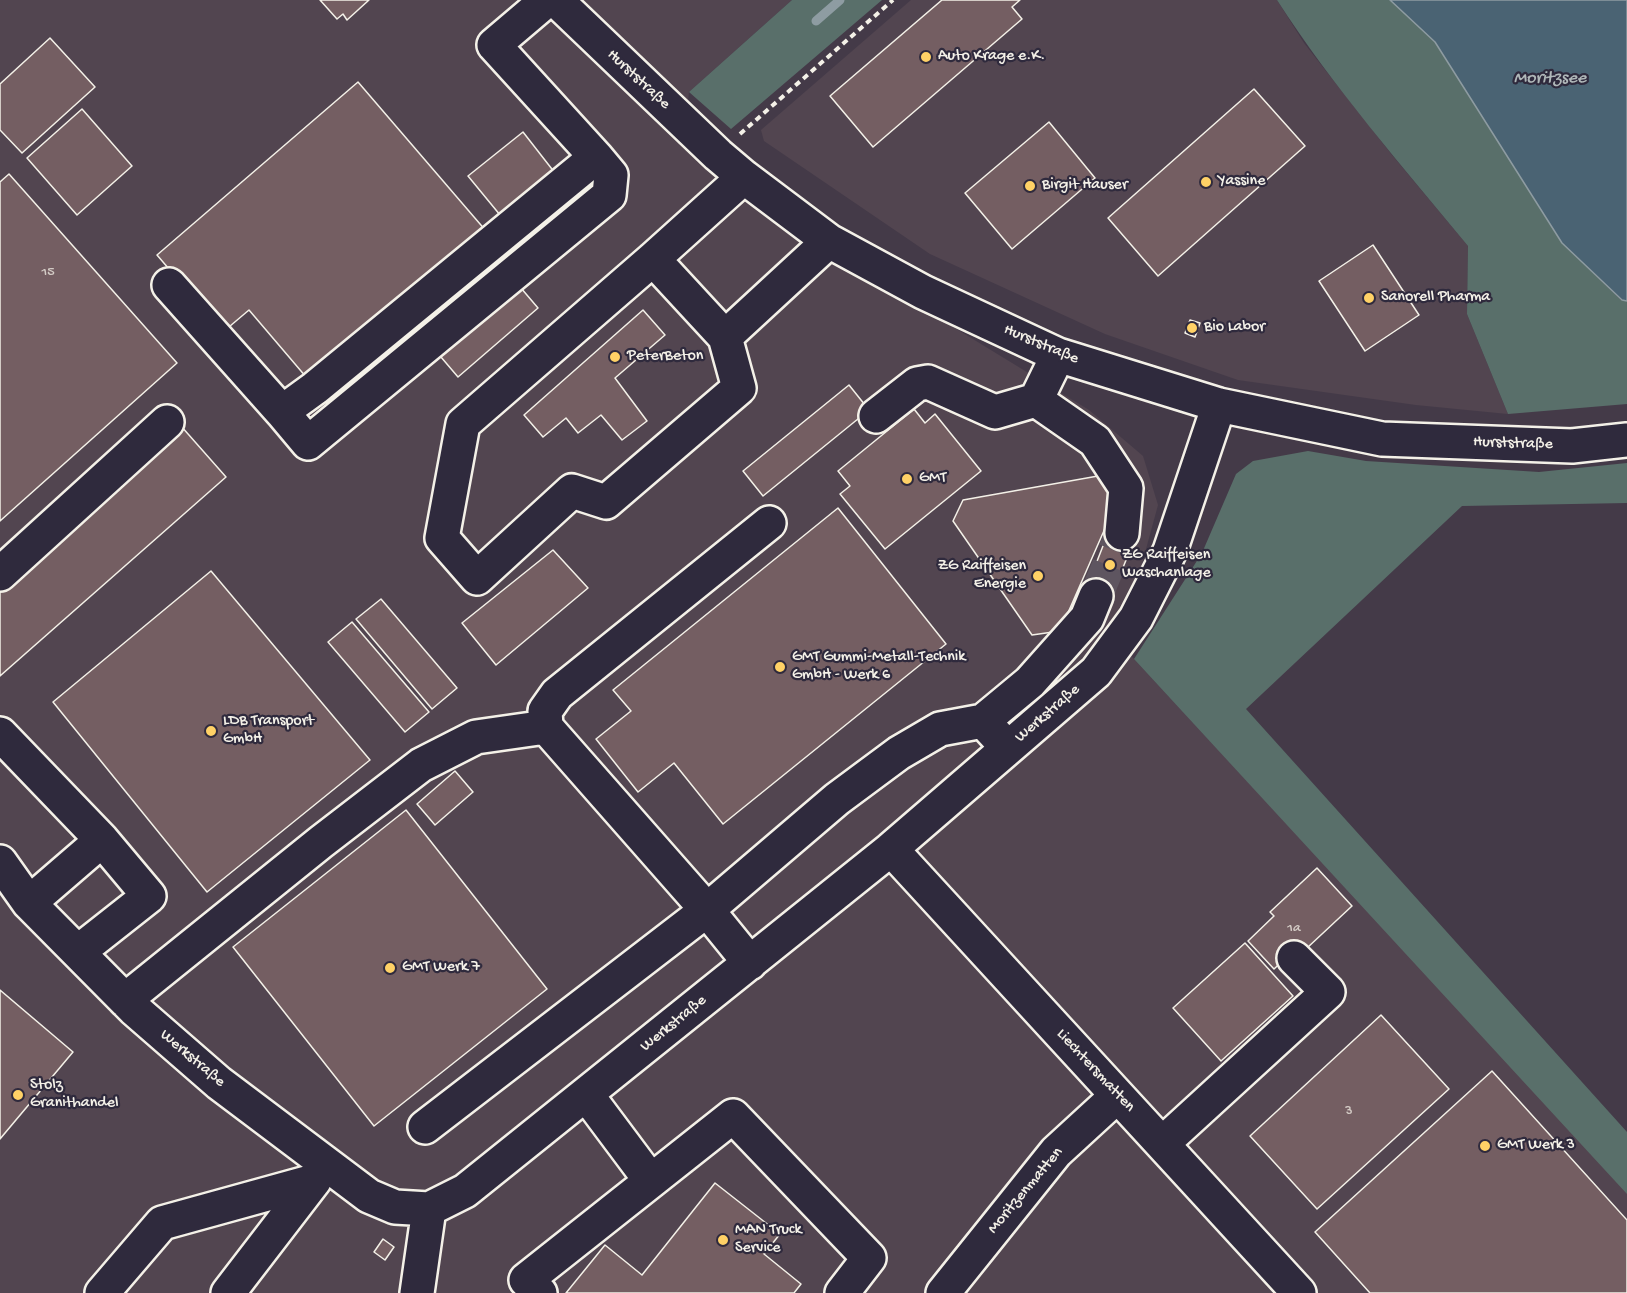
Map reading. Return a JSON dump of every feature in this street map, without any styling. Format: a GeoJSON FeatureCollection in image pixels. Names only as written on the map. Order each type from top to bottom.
{"type":"FeatureCollection","features":[{"type":"Feature","properties":{"kind":"street"},"geometry":{"type":"LineString","coordinates":[[169,285],[308,443],[609,195],[611,175],[494,45],[547,0]]}},
{"type":"Feature","properties":{"kind":"street","name":"Hurststraße"},"geometry":{"type":"LineString","coordinates":[[556,0],[718,154],[744,177],[828,241],[923,292],[1058,355],[1219,405],[1382,439],[1572,446],[1627,440]]}},
{"type":"Feature","properties":{"kind":"street"},"geometry":{"type":"LineString","coordinates":[[653,259],[725,337],[739,388],[606,502],[572,491],[477,578],[442,538],[463,424],[744,177]]}},
{"type":"Feature","properties":{"kind":"street"},"geometry":{"type":"LineString","coordinates":[[725,337],[828,241]]}},
{"type":"Feature","properties":{"kind":"street"},"geometry":{"type":"LineString","coordinates":[[876,416],[917,384],[928,382],[995,412],[1036,400],[1058,355]]}},
{"type":"Feature","properties":{"kind":"street"},"geometry":{"type":"LineString","coordinates":[[1036,400],[1095,441],[1126,488],[1122,533]]}},
{"type":"Feature","properties":{"kind":"street","name":"Werkstraße"},"geometry":{"type":"LineString","coordinates":[[11,886],[125,1000],[318,1172],[395,1207],[429,1209],[465,1191],[750,963],[891,849],[1096,672],[1136,618],[1170,551],[1219,405]]}},
{"type":"Feature","properties":{"kind":"street"},"geometry":{"type":"LineString","coordinates":[[0,574],[167,422]]}},
{"type":"Feature","properties":{"kind":"street"},"geometry":{"type":"LineString","coordinates":[[750,963],[707,910],[546,727],[545,711],[557,694],[769,523]]}},
{"type":"Feature","properties":{"kind":"street"},"geometry":{"type":"LineString","coordinates":[[425,1127],[707,910],[837,799],[899,753],[940,729],[983,721],[1030,682],[1087,618],[1096,596]]}},
{"type":"Feature","properties":{"kind":"street"},"geometry":{"type":"LineString","coordinates":[[983,721],[1008,748]]}},
{"type":"Feature","properties":{"kind":"street"},"geometry":{"type":"LineString","coordinates":[[125,1000],[321,842],[421,765],[476,737],[546,727]]}},
{"type":"Feature","properties":{"kind":"street"},"geometry":{"type":"LineString","coordinates":[[0,734],[102,840],[149,896],[78,952]]}},
{"type":"Feature","properties":{"kind":"street"},"geometry":{"type":"LineString","coordinates":[[11,886],[102,840]]}},
{"type":"Feature","properties":{"kind":"street","name":"Liechtersmatten"},"geometry":{"type":"LineString","coordinates":[[891,849],[1299,1293]]}},
{"type":"Feature","properties":{"kind":"street"},"geometry":{"type":"LineString","coordinates":[[1163,1143],[1328,992],[1294,958]]}},
{"type":"Feature","properties":{"kind":"street"},"geometry":{"type":"LineString","coordinates":[[586,1094],[651,1182]]}},
{"type":"Feature","properties":{"kind":"street","name":"Moritzenmatten"},"geometry":{"type":"LineString","coordinates":[[943,1293],[1056,1152],[1117,1096]]}},
{"type":"Feature","properties":{"kind":"street"},"geometry":{"type":"LineString","coordinates":[[540,1293],[526,1280],[733,1116],[869,1258],[842,1293]]}},
{"type":"Feature","properties":{"kind":"street"},"geometry":{"type":"LineString","coordinates":[[102,1293],[162,1223],[318,1172]]}},
{"type":"Feature","properties":{"kind":"street"},"geometry":{"type":"LineString","coordinates":[[228,1293],[318,1172]]}},
{"type":"Feature","properties":{"kind":"street"},"geometry":{"type":"LineString","coordinates":[[417,1293],[429,1209]]}},
{"type":"Feature","properties":{"kind":"path"},"geometry":{"type":"LineString","coordinates":[[718,154],[893,0]]}},
{"type":"Feature","properties":{"kind":"shaded area"},"geometry":{"type":"Polygon","coordinates":[[[0,0],[792,0],[689,92],[683,148],[796,231],[1089,410],[1143,456],[1158,505],[1137,582],[1109,632],[1627,1192],[1627,1293],[0,1293],[0,0]]]}},
{"type":"Feature","properties":{"kind":"shaded area"},"geometry":{"type":"Polygon","coordinates":[[[911,0],[1277,0],[1304,43],[1392,155],[1468,246],[1467,314],[1508,414],[1416,405],[1238,380],[1105,334],[930,254],[764,141],[761,130],[911,0]]]}},
{"type":"Feature","properties":{"kind":"green space"},"geometry":{"type":"Polygon","coordinates":[[[792,0],[882,0],[731,129],[689,92],[792,0]]]}},
{"type":"Feature","properties":{"kind":"green space"},"geometry":{"type":"Polygon","coordinates":[[[1277,0],[1390,0],[1435,42],[1562,243],[1621,300],[1627,301],[1627,404],[1508,414],[1467,314],[1468,246],[1345,95],[1277,0]]]}},
{"type":"Feature","properties":{"kind":"green space"},"geometry":{"type":"Polygon","coordinates":[[[1308,451],[1366,461],[1539,472],[1627,463],[1627,503],[1462,506],[1246,709],[1627,1132],[1627,1194],[1134,659],[1202,553],[1236,474],[1253,461],[1308,451]]]}},
{"type":"Feature","properties":{"kind":"water","name":"Moritzsee"},"geometry":{"type":"Polygon","coordinates":[[[1390,0],[1627,0],[1627,301],[1622,300],[1562,243],[1435,42],[1390,0]]]}},
{"type":"Feature","properties":{"kind":"building"},"geometry":{"type":"Polygon","coordinates":[[[320,0],[369,0],[347,20],[343,14],[337,19],[320,0]]]}},
{"type":"Feature","properties":{"kind":"building","name":"Auto Krage e.K."},"geometry":{"type":"Polygon","coordinates":[[[942,0],[1020,0],[1012,7],[1022,19],[873,147],[830,96],[942,0]]]}},
{"type":"Feature","properties":{"kind":"building"},"geometry":{"type":"Polygon","coordinates":[[[50,38],[95,87],[22,153],[0,130],[0,84],[50,38]]]}},
{"type":"Feature","properties":{"kind":"building"},"geometry":{"type":"Polygon","coordinates":[[[358,82],[523,274],[515,281],[538,308],[458,377],[435,350],[347,425],[249,310],[223,332],[157,255],[358,82]]]}},
{"type":"Feature","properties":{"kind":"building","name":"Yassine"},"geometry":{"type":"Polygon","coordinates":[[[1254,89],[1305,146],[1158,276],[1108,218],[1254,89]]]}},
{"type":"Feature","properties":{"kind":"building"},"geometry":{"type":"Polygon","coordinates":[[[82,109],[132,166],[77,215],[27,158],[82,109]]]}},
{"type":"Feature","properties":{"kind":"building","name":"Birgit Hauser"},"geometry":{"type":"Polygon","coordinates":[[[1049,122],[1095,178],[1012,249],[965,193],[1049,122]]]}},
{"type":"Feature","properties":{"kind":"building"},"geometry":{"type":"Polygon","coordinates":[[[523,132],[555,173],[505,221],[468,176],[523,132]]]}},
{"type":"Feature","properties":{"kind":"building"},"geometry":{"type":"Polygon","coordinates":[[[9,174],[177,363],[0,521],[0,182],[9,174]]]}},
{"type":"Feature","properties":{"kind":"building","name":"Sanorell Pharma"},"geometry":{"type":"Polygon","coordinates":[[[1373,245],[1419,315],[1365,351],[1319,281],[1373,245]]]}},
{"type":"Feature","properties":{"kind":"building","name":"PeterBeton"},"geometry":{"type":"Polygon","coordinates":[[[643,310],[665,335],[615,378],[647,421],[622,440],[601,415],[578,433],[566,418],[543,437],[524,415],[643,310]]]}},
{"type":"Feature","properties":{"kind":"building","name":"Bio Labor"},"geometry":{"type":"Polygon","coordinates":[[[1190,320],[1200,323],[1195,337],[1185,333],[1190,320]]]}},
{"type":"Feature","properties":{"kind":"building"},"geometry":{"type":"Polygon","coordinates":[[[849,385],[869,410],[763,496],[743,471],[849,385]]]}},
{"type":"Feature","properties":{"kind":"building","name":"GMT"},"geometry":{"type":"Polygon","coordinates":[[[914,409],[925,423],[935,414],[981,471],[885,549],[840,494],[850,486],[838,471],[914,409]]]}},
{"type":"Feature","properties":{"kind":"building"},"geometry":{"type":"Polygon","coordinates":[[[181,426],[226,477],[0,676],[0,585],[181,426]]]}},
{"type":"Feature","properties":{"kind":"building","name":"ZG Raiffeisen Energie"},"geometry":{"type":"Polygon","coordinates":[[[1098,476],[1117,501],[1060,631],[1032,635],[953,521],[963,500],[1098,476]]]}},
{"type":"Feature","properties":{"kind":"building","name":"GMT Gummi-Metall-Technik GmbH - Werk 6"},"geometry":{"type":"Polygon","coordinates":[[[838,508],[946,644],[723,824],[674,763],[638,792],[596,739],[631,711],[613,690],[838,508]]]}},
{"type":"Feature","properties":{"kind":"building","name":"ZG Raiffeisen Waschanlage"},"geometry":{"type":"Polygon","coordinates":[[[1110,528],[1135,538],[1109,602],[1085,592],[1110,528]]]}},
{"type":"Feature","properties":{"kind":"building"},"geometry":{"type":"Polygon","coordinates":[[[553,550],[588,588],[496,665],[462,623],[553,550]]]}},
{"type":"Feature","properties":{"kind":"building","name":"LDB Transport GmbH"},"geometry":{"type":"Polygon","coordinates":[[[211,571],[370,760],[207,892],[53,702],[211,571]]]}},
{"type":"Feature","properties":{"kind":"building"},"geometry":{"type":"Polygon","coordinates":[[[381,599],[457,688],[432,709],[356,619],[381,599]]]}},
{"type":"Feature","properties":{"kind":"building"},"geometry":{"type":"Polygon","coordinates":[[[352,622],[429,712],[405,732],[328,642],[352,622]]]}},
{"type":"Feature","properties":{"kind":"building"},"geometry":{"type":"Polygon","coordinates":[[[455,771],[473,792],[435,825],[417,804],[455,771]]]}},
{"type":"Feature","properties":{"kind":"building","name":"GMT Werk 7"},"geometry":{"type":"Polygon","coordinates":[[[406,810],[547,989],[374,1126],[233,947],[406,810]]]}},
{"type":"Feature","properties":{"kind":"building"},"geometry":{"type":"Polygon","coordinates":[[[1317,868],[1352,906],[1307,948],[1302,943],[1274,969],[1248,941],[1274,916],[1270,912],[1317,868]]]}},
{"type":"Feature","properties":{"kind":"building"},"geometry":{"type":"Polygon","coordinates":[[[1245,943],[1293,996],[1221,1061],[1173,1008],[1245,943]]]}},
{"type":"Feature","properties":{"kind":"building","name":"Stolz Granithandel"},"geometry":{"type":"Polygon","coordinates":[[[0,990],[73,1052],[0,1139],[0,990]]]}},
{"type":"Feature","properties":{"kind":"building"},"geometry":{"type":"Polygon","coordinates":[[[1381,1015],[1449,1089],[1317,1209],[1250,1136],[1381,1015]]]}},
{"type":"Feature","properties":{"kind":"building","name":"GMT Werk 3"},"geometry":{"type":"Polygon","coordinates":[[[1492,1071],[1627,1220],[1627,1293],[1370,1293],[1315,1232],[1492,1071]]]}},
{"type":"Feature","properties":{"kind":"building","name":"MAN Truck Service"},"geometry":{"type":"Polygon","coordinates":[[[715,1183],[780,1234],[764,1254],[801,1284],[794,1293],[566,1293],[605,1245],[642,1275],[715,1183]]]}},
{"type":"Feature","properties":{"kind":"building"},"geometry":{"type":"Polygon","coordinates":[[[383,1239],[394,1247],[385,1260],[374,1252],[383,1239]]]}},
{"type":"Feature","properties":{"kind":"waterway"},"geometry":{"type":"LineString","coordinates":[[816,21],[840,0]]}},
{"type":"Feature","properties":{"kind":"tunnel"},"geometry":{"type":"LineString","coordinates":[[1096,596],[1122,533]]}},
{"type":"Feature","properties":{"kind":"place","name":"Auto Krage e.K."},"geometry":{"type":"Point","coordinates":[926,57]}},
{"type":"Feature","properties":{"kind":"place","name":"Yassine"},"geometry":{"type":"Point","coordinates":[1206,182]}},
{"type":"Feature","properties":{"kind":"place","name":"Birgit Hauser"},"geometry":{"type":"Point","coordinates":[1030,186]}},
{"type":"Feature","properties":{"kind":"place","name":"Sanorell Pharma"},"geometry":{"type":"Point","coordinates":[1369,298]}},
{"type":"Feature","properties":{"kind":"place","name":"Bio Labor"},"geometry":{"type":"Point","coordinates":[1192,328]}},
{"type":"Feature","properties":{"kind":"place","name":"PeterBeton"},"geometry":{"type":"Point","coordinates":[615,357]}},
{"type":"Feature","properties":{"kind":"place","name":"GMT"},"geometry":{"type":"Point","coordinates":[907,479]}},
{"type":"Feature","properties":{"kind":"place","name":"ZG Raiffeisen Waschanlage"},"geometry":{"type":"Point","coordinates":[1110,565]}},
{"type":"Feature","properties":{"kind":"place","name":"ZG Raiffeisen Energie"},"geometry":{"type":"Point","coordinates":[1038,576]}},
{"type":"Feature","properties":{"kind":"place","name":"GMT Gummi-Metall-Technik GmbH - Werk 6"},"geometry":{"type":"Point","coordinates":[780,667]}},
{"type":"Feature","properties":{"kind":"place","name":"LDB Transport GmbH"},"geometry":{"type":"Point","coordinates":[211,731]}},
{"type":"Feature","properties":{"kind":"place","name":"GMT Werk 7"},"geometry":{"type":"Point","coordinates":[390,968]}},
{"type":"Feature","properties":{"kind":"place","name":"Stolz Granithandel"},"geometry":{"type":"Point","coordinates":[18,1095]}},
{"type":"Feature","properties":{"kind":"place","name":"GMT Werk 3"},"geometry":{"type":"Point","coordinates":[1485,1146]}},
{"type":"Feature","properties":{"kind":"place","name":"MAN Truck Service"},"geometry":{"type":"Point","coordinates":[723,1240]}}]}
